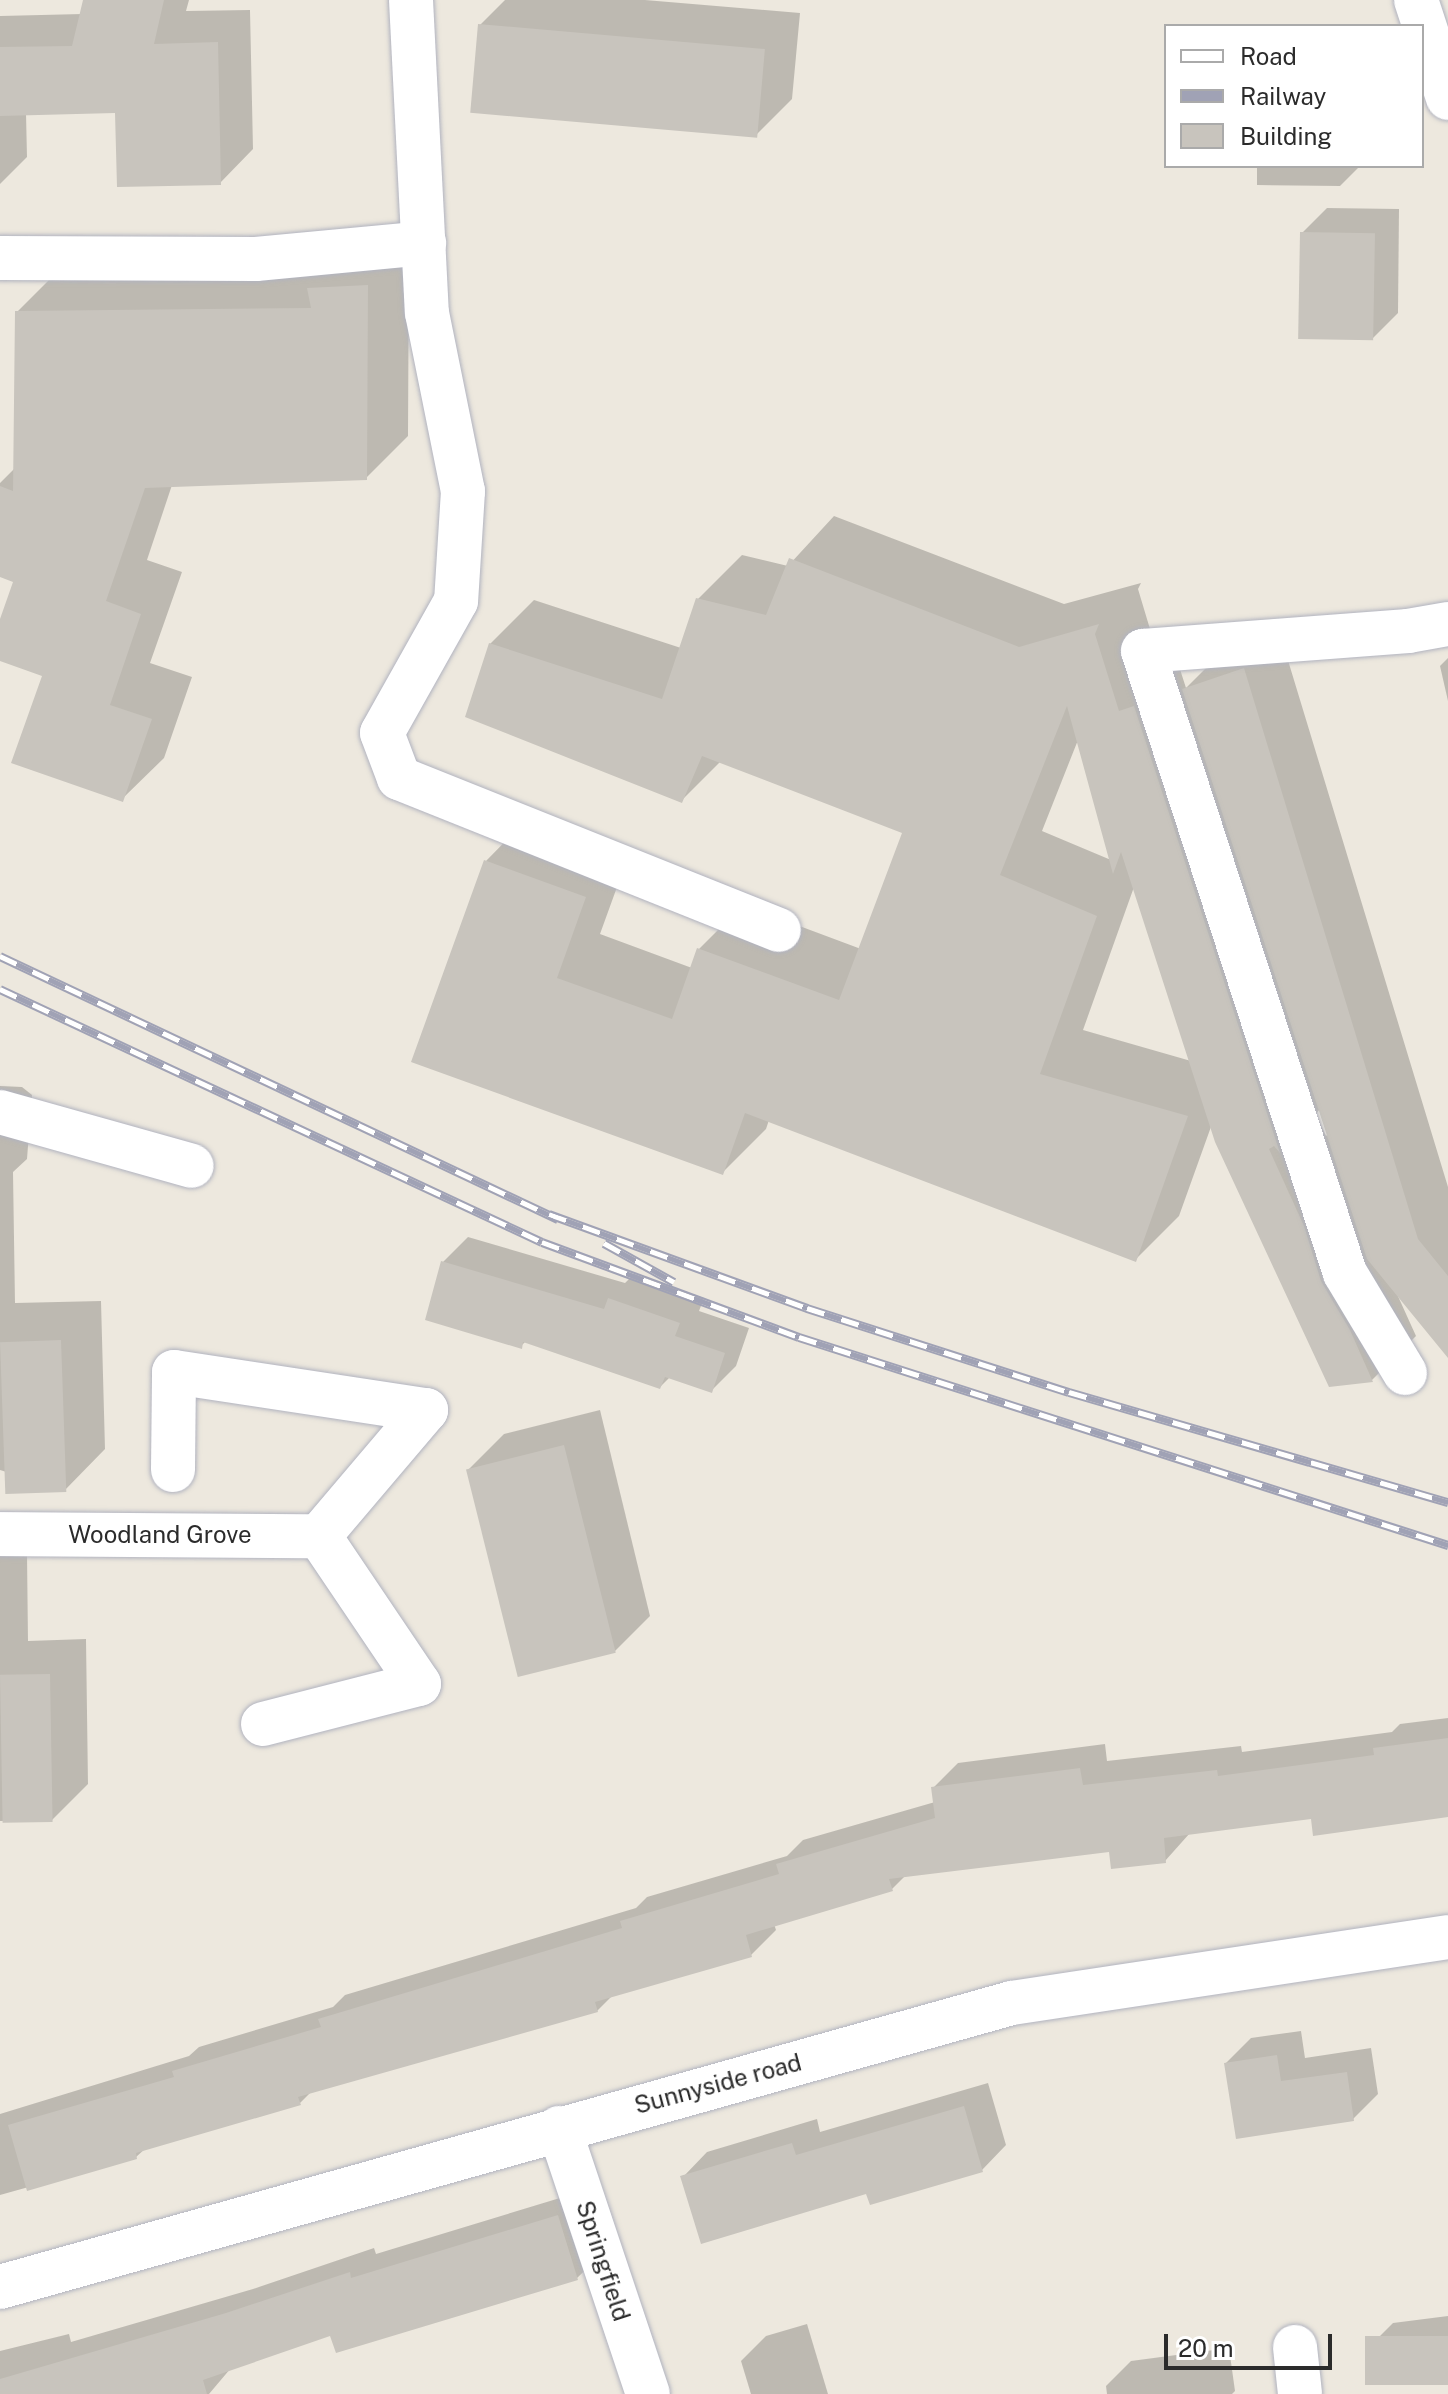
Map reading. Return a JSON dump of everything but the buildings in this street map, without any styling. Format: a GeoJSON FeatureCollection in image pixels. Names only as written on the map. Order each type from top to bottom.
{"type":"FeatureCollection","features":[{"type":"Feature","properties":{"kind":"street"},"geometry":{"type":"LineString","coordinates":[[411,0],[413,94],[427,313],[463,491],[456,601],[382,733],[399,778],[779,930]]}},
{"type":"Feature","properties":{"kind":"street"},"geometry":{"type":"LineString","coordinates":[[1416,0],[1424,24]]}},
{"type":"Feature","properties":{"kind":"street"},"geometry":{"type":"LineString","coordinates":[[1424,24],[1448,98]]}},
{"type":"Feature","properties":{"kind":"street"},"geometry":{"type":"LineString","coordinates":[[0,258],[256,259],[424,243]]}},
{"type":"Feature","properties":{"kind":"street"},"geometry":{"type":"LineString","coordinates":[[1405,1373],[1345,1273],[1143,651],[1408,631],[1448,624]]}},
{"type":"Feature","properties":{"kind":"street"},"geometry":{"type":"LineString","coordinates":[[0,1112],[192,1166]]}},
{"type":"Feature","properties":{"kind":"street"},"geometry":{"type":"LineString","coordinates":[[173,1470],[174,1372],[426,1410],[319,1536],[419,1684],[263,1724]]}},
{"type":"Feature","properties":{"kind":"street","name":"Woodland Grove"},"geometry":{"type":"LineString","coordinates":[[0,1534],[319,1536]]}},
{"type":"Feature","properties":{"kind":"street","name":"Sunnyside road"},"geometry":{"type":"LineString","coordinates":[[0,2287],[1012,2003],[1448,1937]]}},
{"type":"Feature","properties":{"kind":"street","name":"Springfield"},"geometry":{"type":"LineString","coordinates":[[559,2128],[648,2394]]}},
{"type":"Feature","properties":{"kind":"street"},"geometry":{"type":"LineString","coordinates":[[1295,2347],[1300,2394]]}},
{"type":"Feature","properties":{"kind":"railway"},"geometry":{"type":"LineString","coordinates":[[0,956],[558,1219]]}},
{"type":"Feature","properties":{"kind":"railway"},"geometry":{"type":"LineString","coordinates":[[0,989],[542,1242],[799,1337],[1448,1545]]}},
{"type":"Feature","properties":{"kind":"railway"},"geometry":{"type":"LineString","coordinates":[[549,1214],[807,1308],[1069,1392],[1448,1502]]}},
{"type":"Feature","properties":{"kind":"railway"},"geometry":{"type":"LineString","coordinates":[[604,1243],[674,1282]]}}]}
